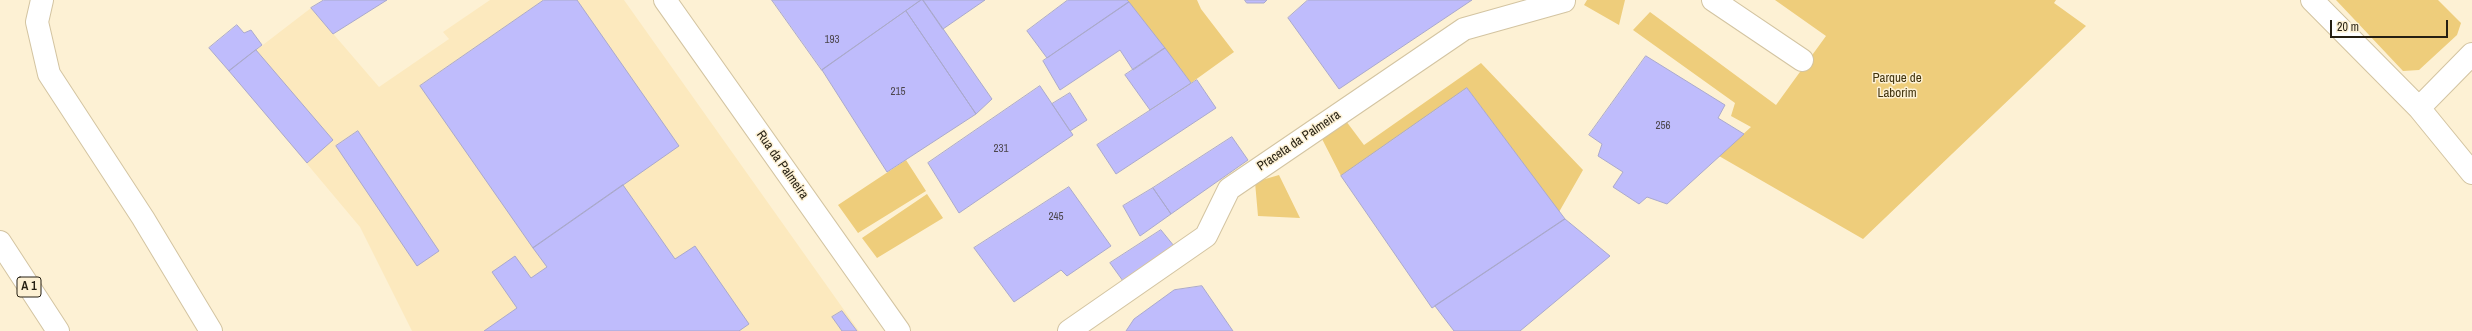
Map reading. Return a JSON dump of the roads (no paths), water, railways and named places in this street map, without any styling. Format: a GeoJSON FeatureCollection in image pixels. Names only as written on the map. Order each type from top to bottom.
{"type":"FeatureCollection","features":[{"type":"Feature","properties":{"kind":"main road"},"geometry":{"type":"LineString","coordinates":[[42,0],[37,22],[49,74],[143,218],[211,331]]}},
{"type":"Feature","properties":{"kind":"main road","name":"Rua da Palmeira"},"geometry":{"type":"LineString","coordinates":[[665,0],[899,331]]}},
{"type":"Feature","properties":{"kind":"main road","name":"Praceta da Palmeira"},"geometry":{"type":"LineString","coordinates":[[1069,331],[1206,236],[1229,189],[1464,29],[1564,0]]}},
{"type":"Feature","properties":{"kind":"main road"},"geometry":{"type":"LineString","coordinates":[[1713,0],[1802,60]]}},
{"type":"Feature","properties":{"kind":"main road"},"geometry":{"type":"LineString","coordinates":[[2312,0],[2419,108],[2472,173]]}},
{"type":"Feature","properties":{"kind":"main road"},"geometry":{"type":"LineString","coordinates":[[2419,108],[2472,54]]}},
{"type":"Feature","properties":{"kind":"main road","name":"A 1"},"geometry":{"type":"LineString","coordinates":[[0,242],[58,331]]}},
{"type":"Feature","properties":{"kind":"park label","name":"Parque de Laborim"},"geometry":{"type":"Point","coordinates":[1897,86]}}]}
